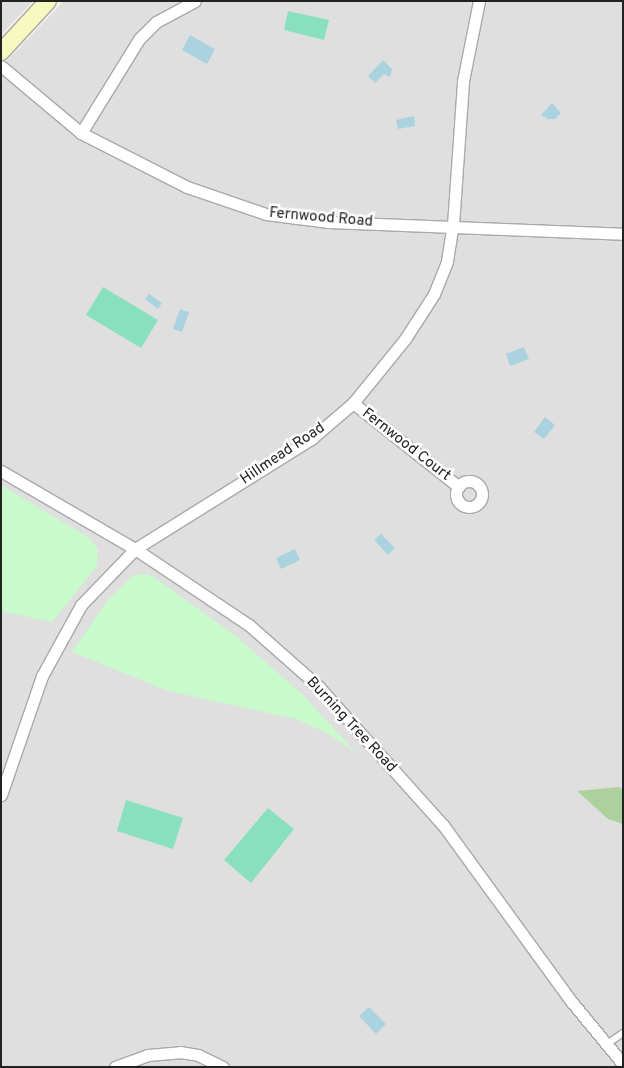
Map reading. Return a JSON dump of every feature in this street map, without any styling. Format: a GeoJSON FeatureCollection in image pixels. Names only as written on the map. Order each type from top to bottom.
{"type":"FeatureCollection","features":[{"type":"Feature","properties":{"kind":"main road"},"geometry":{"type":"LineString","coordinates":[[1,52],[48,1]]}},
{"type":"Feature","properties":{"kind":"street"},"geometry":{"type":"LineString","coordinates":[[81,133],[139,39],[156,22],[195,1]]}},
{"type":"Feature","properties":{"kind":"street","name":"Hillmead Road"},"geometry":{"type":"LineString","coordinates":[[1,795],[42,676],[58,642],[81,605],[135,549],[311,439],[353,403],[406,340],[434,294],[446,261],[453,225],[463,81],[479,1]]}},
{"type":"Feature","properties":{"kind":"street","name":"Fernwood Road"},"geometry":{"type":"LineString","coordinates":[[1,66],[81,133],[187,187],[266,214],[328,222],[453,225],[623,234]]}},
{"type":"Feature","properties":{"kind":"street","name":"Fernwood Court"},"geometry":{"type":"LineString","coordinates":[[353,403],[459,487]]}},
{"type":"Feature","properties":{"kind":"street","name":"Burning Tree Road"},"geometry":{"type":"LineString","coordinates":[[1,472],[135,549],[249,625],[319,687],[448,831],[571,1002],[623,1064]]}},
{"type":"Feature","properties":{"kind":"street"},"geometry":{"type":"LineString","coordinates":[[115,1067],[148,1055],[180,1052],[198,1055],[223,1067]]}},
{"type":"Feature","properties":{"kind":"lane"},"geometry":{"type":"LineString","coordinates":[[606,1045],[623,1033]]}},
{"type":"Feature","properties":{"kind":"shaded area"},"geometry":{"type":"Polygon","coordinates":[[[1,1],[33,1],[1,35],[1,1]]]}},
{"type":"Feature","properties":{"kind":"shaded area"},"geometry":{"type":"Polygon","coordinates":[[[64,1],[623,1],[623,1067],[1,1067],[1,67],[64,1]]]}},
{"type":"Feature","properties":{"kind":"green space"},"geometry":{"type":"Polygon","coordinates":[[[288,11],[329,20],[324,40],[284,30],[288,11]]]}},
{"type":"Feature","properties":{"kind":"green space"},"geometry":{"type":"Polygon","coordinates":[[[103,287],[158,320],[141,348],[86,315],[103,287]]]}},
{"type":"Feature","properties":{"kind":"green space"},"geometry":{"type":"Polygon","coordinates":[[[1,485],[88,537],[98,549],[97,566],[52,622],[1,611],[1,485]]]}},
{"type":"Feature","properties":{"kind":"green space"},"geometry":{"type":"Polygon","coordinates":[[[135,574],[151,575],[237,637],[302,694],[357,754],[331,735],[296,719],[168,691],[72,652],[107,601],[135,574]]]}},
{"type":"Feature","properties":{"kind":"green space"},"geometry":{"type":"Polygon","coordinates":[[[619,787],[623,789],[623,824],[608,819],[577,791],[619,787]]]}},
{"type":"Feature","properties":{"kind":"green space"},"geometry":{"type":"Polygon","coordinates":[[[126,800],[183,818],[173,849],[117,831],[126,800]]]}},
{"type":"Feature","properties":{"kind":"green space"},"geometry":{"type":"Polygon","coordinates":[[[268,808],[294,829],[251,883],[224,860],[268,808]]]}},
{"type":"Feature","properties":{"kind":"water"},"geometry":{"type":"Polygon","coordinates":[[[190,35],[215,49],[207,64],[182,50],[190,35]]]}},
{"type":"Feature","properties":{"kind":"water"},"geometry":{"type":"Polygon","coordinates":[[[383,60],[392,69],[390,77],[384,74],[375,83],[368,76],[383,60]]]}},
{"type":"Feature","properties":{"kind":"water"},"geometry":{"type":"Polygon","coordinates":[[[552,103],[561,113],[555,119],[548,119],[541,115],[552,103]]]}},
{"type":"Feature","properties":{"kind":"water"},"geometry":{"type":"Polygon","coordinates":[[[414,116],[415,126],[398,129],[396,120],[414,116]]]}},
{"type":"Feature","properties":{"kind":"water"},"geometry":{"type":"Polygon","coordinates":[[[149,294],[162,303],[158,309],[145,299],[149,294]]]}},
{"type":"Feature","properties":{"kind":"water"},"geometry":{"type":"Polygon","coordinates":[[[180,309],[189,312],[182,332],[173,329],[180,309]]]}},
{"type":"Feature","properties":{"kind":"water"},"geometry":{"type":"Polygon","coordinates":[[[524,347],[529,359],[510,366],[506,354],[524,347]]]}},
{"type":"Feature","properties":{"kind":"water"},"geometry":{"type":"Polygon","coordinates":[[[545,417],[555,425],[544,439],[534,432],[545,417]]]}},
{"type":"Feature","properties":{"kind":"water"},"geometry":{"type":"Polygon","coordinates":[[[381,534],[395,548],[388,555],[374,540],[381,534]]]}},
{"type":"Feature","properties":{"kind":"water"},"geometry":{"type":"Polygon","coordinates":[[[295,549],[300,560],[281,569],[276,558],[295,549]]]}},
{"type":"Feature","properties":{"kind":"water"},"geometry":{"type":"Polygon","coordinates":[[[369,1007],[386,1024],[376,1034],[359,1016],[369,1007]]]}}]}
